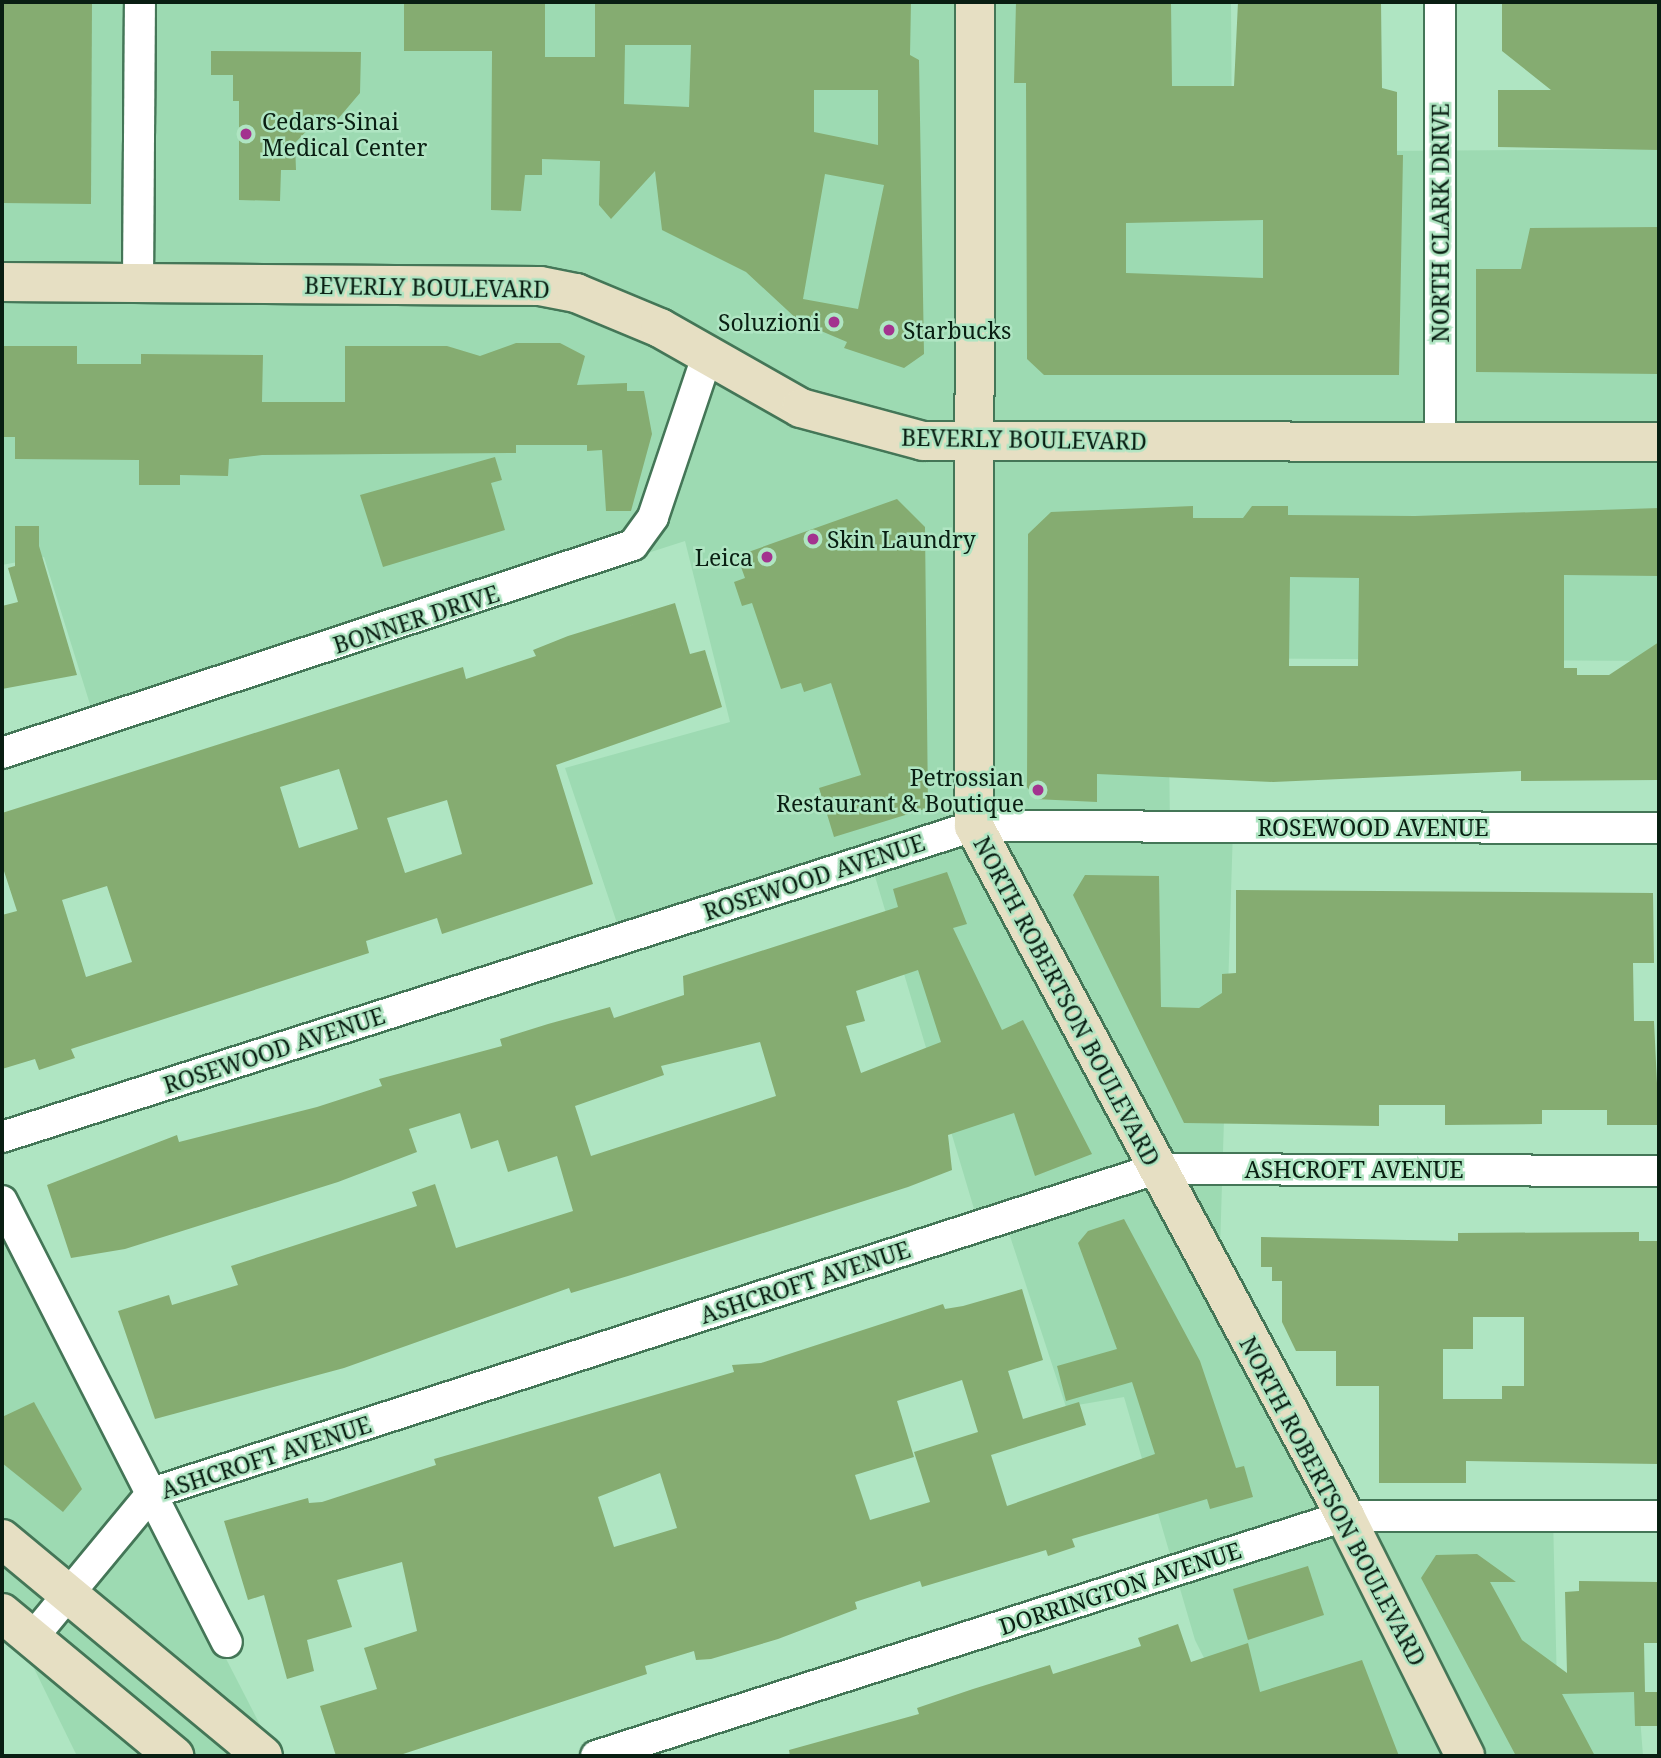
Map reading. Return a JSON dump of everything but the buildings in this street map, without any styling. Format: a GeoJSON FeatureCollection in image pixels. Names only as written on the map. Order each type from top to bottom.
{"type":"FeatureCollection","features":[{"type":"Feature","properties":{"kind":"main road","name":"NORTH ROBERTSON BOULEVARD"},"geometry":{"type":"LineString","coordinates":[[975,2],[974,826],[1345,1516],[1465,1756]]}},
{"type":"Feature","properties":{"kind":"main road","name":"BEVERLY BOULEVARD"},"geometry":{"type":"LineString","coordinates":[[2,282],[540,286],[614,307],[837,423],[923,442],[1659,442]]}},
{"type":"Feature","properties":{"kind":"main road"},"geometry":{"type":"LineString","coordinates":[[2,1539],[263,1756]]}},
{"type":"Feature","properties":{"kind":"main road"},"geometry":{"type":"LineString","coordinates":[[2,1613],[173,1756]]}},
{"type":"Feature","properties":{"kind":"street"},"geometry":{"type":"LineString","coordinates":[[138,282],[140,2]]}},
{"type":"Feature","properties":{"kind":"street","name":"NORTH CLARK DRIVE"},"geometry":{"type":"LineString","coordinates":[[1440,2],[1440,444]]}},
{"type":"Feature","properties":{"kind":"street","name":"BONNER DRIVE"},"geometry":{"type":"LineString","coordinates":[[2,752],[617,554],[639,539],[653,517],[708,355]]}},
{"type":"Feature","properties":{"kind":"street","name":"ROSEWOOD AVENUE"},"geometry":{"type":"LineString","coordinates":[[2,1137],[974,826],[1659,828]]}},
{"type":"Feature","properties":{"kind":"street","name":"ASHCROFT AVENUE"},"geometry":{"type":"LineString","coordinates":[[33,1637],[70,1596],[152,1493],[1156,1168],[1659,1171]]}},
{"type":"Feature","properties":{"kind":"street"},"geometry":{"type":"LineString","coordinates":[[2,1201],[227,1642]]}},
{"type":"Feature","properties":{"kind":"street","name":"DORRINGTON AVENUE"},"geometry":{"type":"LineString","coordinates":[[596,1756],[1345,1516],[1659,1516]]}},
{"type":"Feature","properties":{"kind":"shaded area"},"geometry":{"type":"Polygon","coordinates":[[[2,2],[1231,2],[1232,152],[1659,149],[1659,661],[1168,658],[1170,830],[1233,828],[1219,1282],[1346,1519],[1553,1516],[1557,1688],[1638,1690],[1643,1756],[1253,1756],[1195,1640],[1124,1397],[1066,1407],[1006,1224],[980,1229],[871,863],[620,932],[565,768],[730,722],[685,541],[98,730],[44,557],[2,565],[2,2]]]}},
{"type":"Feature","properties":{"kind":"shaded area"},"geometry":{"type":"Polygon","coordinates":[[[2,1223],[276,1756],[77,1756],[2,1603],[2,1223]]]}},
{"type":"Feature","properties":{"kind":"place","name":"Cedars-Sinai Medical Center"},"geometry":{"type":"Point","coordinates":[246,134]}},
{"type":"Feature","properties":{"kind":"place","name":"Soluzioni"},"geometry":{"type":"Point","coordinates":[834,322]}},
{"type":"Feature","properties":{"kind":"place","name":"Starbucks"},"geometry":{"type":"Point","coordinates":[889,330]}},
{"type":"Feature","properties":{"kind":"place","name":"Skin Laundry"},"geometry":{"type":"Point","coordinates":[813,539]}},
{"type":"Feature","properties":{"kind":"place","name":"Leica"},"geometry":{"type":"Point","coordinates":[767,557]}},
{"type":"Feature","properties":{"kind":"place","name":"Petrossian Restaurant & Boutique"},"geometry":{"type":"Point","coordinates":[1038,790]}}]}
